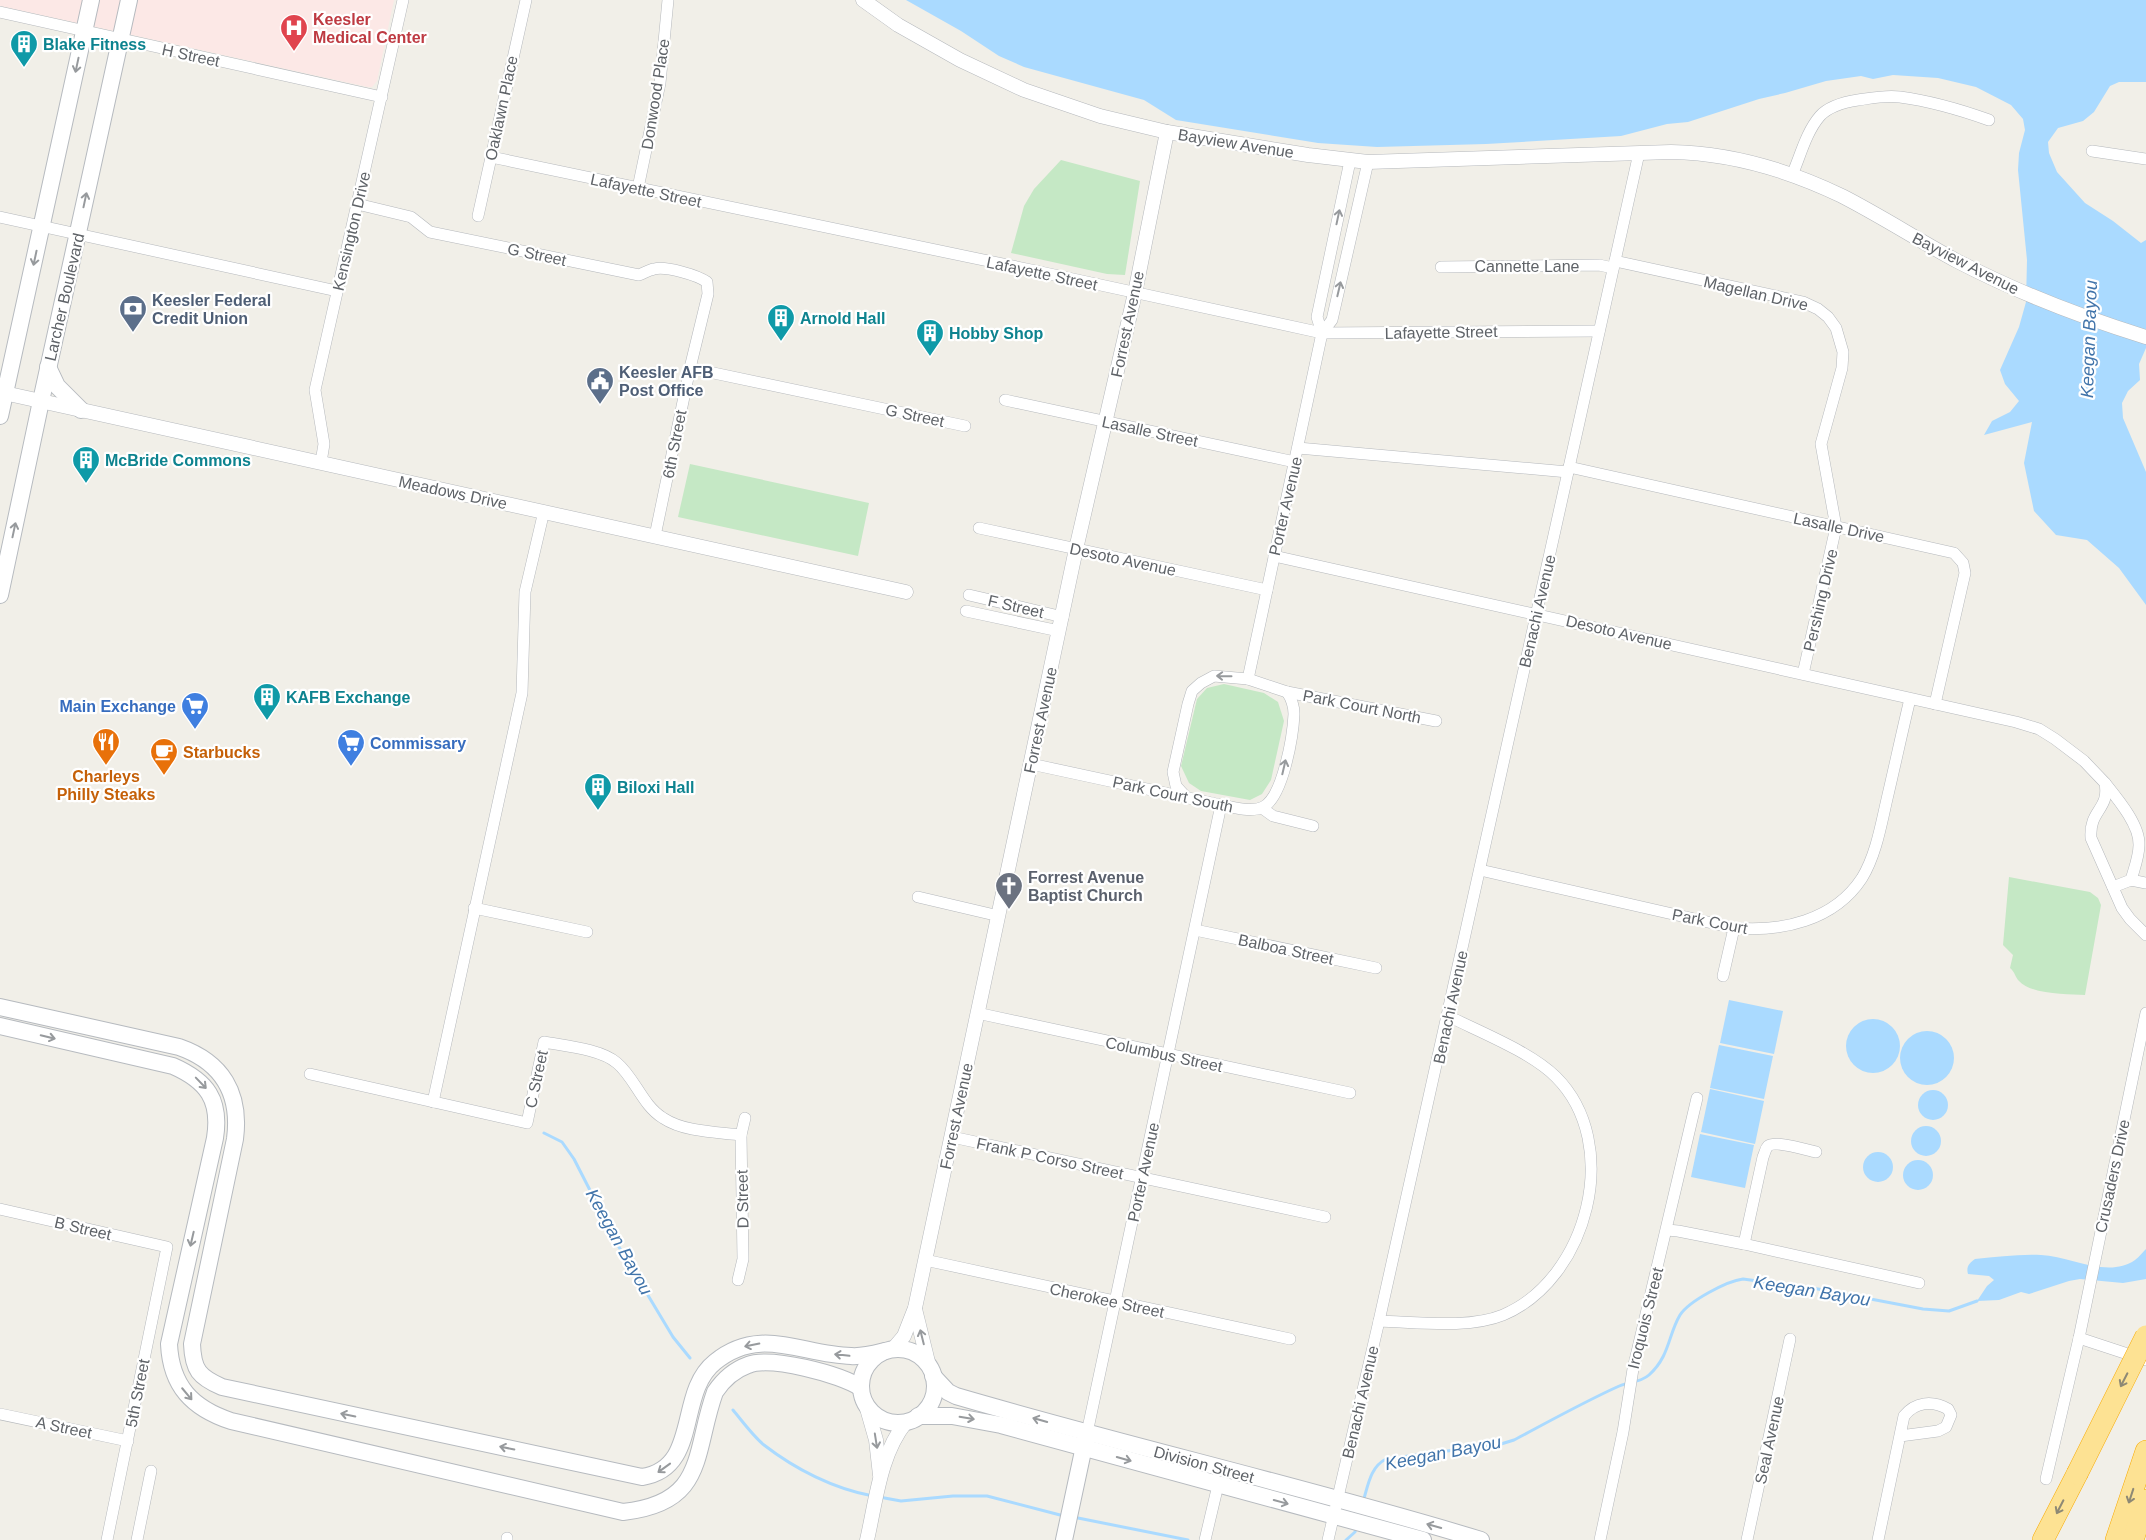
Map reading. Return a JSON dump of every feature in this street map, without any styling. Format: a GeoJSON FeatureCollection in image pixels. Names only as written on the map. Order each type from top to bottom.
{"type":"FeatureCollection","features":[{"type":"Feature","properties":{"kind":"highway"},"geometry":{"type":"LineString","coordinates":[[2042,1540],[2146,1336]]}},
{"type":"Feature","properties":{"kind":"highway"},"geometry":{"type":"LineString","coordinates":[[2116,1540],[2146,1451]]}},
{"type":"Feature","properties":{"kind":"highway"},"geometry":{"type":"LineString","coordinates":[[2132,1540],[2146,1500]]}},
{"type":"Feature","properties":{"kind":"main road"},"geometry":{"type":"LineString","coordinates":[[0,416],[2,393],[42,226],[91,0]]}},
{"type":"Feature","properties":{"kind":"main road","name":"Larcher Boulevard"},"geometry":{"type":"LineString","coordinates":[[0,595],[40,401],[129,0]]}},
{"type":"Feature","properties":{"kind":"main road"},"geometry":{"type":"LineString","coordinates":[[48,367],[57,386],[81,410]]}},
{"type":"Feature","properties":{"kind":"main road"},"geometry":{"type":"LineString","coordinates":[[0,1007],[186,1049],[209,1061],[226,1083],[233,1096],[236,1110],[235,1139],[192,1344],[194,1366],[200,1374],[222,1388],[642,1477],[660,1472],[670,1465],[676,1457],[684,1437],[694,1392],[702,1377],[714,1362],[736,1349],[751,1344],[779,1343],[849,1356],[862,1356],[889,1350],[913,1352],[931,1371],[934,1391],[929,1405],[912,1419],[891,1422],[883,1420],[866,1405],[861,1388],[863,1373],[872,1360],[889,1350]]}},
{"type":"Feature","properties":{"kind":"main road"},"geometry":{"type":"LineString","coordinates":[[0,1026],[173,1066],[197,1078],[210,1094],[217,1113],[216,1132],[169,1344],[171,1365],[183,1390],[203,1410],[216,1416],[623,1512],[648,1508],[662,1503],[672,1496],[690,1477],[701,1450],[711,1404],[716,1392],[721,1383],[749,1364],[791,1366],[844,1378],[861,1388]]}},
{"type":"Feature","properties":{"kind":"main road","name":"Division Street"},"geometry":{"type":"LineString","coordinates":[[931,1371],[948,1392],[956,1396],[1218,1485],[1331,1530],[1358,1523],[1423,1540]]}},
{"type":"Feature","properties":{"kind":"main road","name":"Division Street"},"geometry":{"type":"LineString","coordinates":[[912,1419],[952,1416],[969,1418],[1085,1440],[1374,1509],[1481,1540]]}},
{"type":"Feature","properties":{"kind":"main road","name":"Porter Avenue"},"geometry":{"type":"LineString","coordinates":[[1064,1540],[1085,1440]]}},
{"type":"Feature","properties":{"kind":"street","name":"Kensington Drive"},"geometry":{"type":"LineString","coordinates":[[321,462],[324,444],[315,390],[403,0]]}},
{"type":"Feature","properties":{"kind":"street","name":"Oaklawn Place"},"geometry":{"type":"LineString","coordinates":[[478,216],[526,0]]}},
{"type":"Feature","properties":{"kind":"street","name":"Donwood Place"},"geometry":{"type":"LineString","coordinates":[[638,188],[660,83],[668,0]]}},
{"type":"Feature","properties":{"kind":"street","name":"Bayview Avenue"},"geometry":{"type":"LineString","coordinates":[[863,0],[898,25],[960,60],[1024,90],[1100,116],[1167,132],[1350,161],[1368,162],[1639,153],[1703,154],[1751,162],[1843,196],[1957,261],[2006,284],[2108,325],[2146,337]]}},
{"type":"Feature","properties":{"kind":"street","name":"H Street"},"geometry":{"type":"LineString","coordinates":[[0,12],[382,97]]}},
{"type":"Feature","properties":{"kind":"street"},"geometry":{"type":"LineString","coordinates":[[1792,176],[1813,125],[1830,108],[1848,102],[1899,97],[1966,112],[1989,120]]}},
{"type":"Feature","properties":{"kind":"street","name":"Forrest Avenue"},"geometry":{"type":"LineString","coordinates":[[889,1350],[904,1336],[915,1308],[1076,549],[1134,293],[1167,132]]}},
{"type":"Feature","properties":{"kind":"street"},"geometry":{"type":"LineString","coordinates":[[2092,151],[2146,158]]}},
{"type":"Feature","properties":{"kind":"street","name":"Benachi Avenue"},"geometry":{"type":"LineString","coordinates":[[1331,1530],[1448,1016],[1639,153]]}},
{"type":"Feature","properties":{"kind":"street","name":"Lafayette Street"},"geometry":{"type":"LineString","coordinates":[[491,157],[1322,333],[1599,331]]}},
{"type":"Feature","properties":{"kind":"street","name":"Porter Avenue"},"geometry":{"type":"LineString","coordinates":[[1322,333],[1317,317],[1350,161]]}},
{"type":"Feature","properties":{"kind":"street","name":"Porter Avenue"},"geometry":{"type":"LineString","coordinates":[[1248,679],[1322,333],[1332,320],[1368,162]]}},
{"type":"Feature","properties":{"kind":"street","name":"G Street"},"geometry":{"type":"LineString","coordinates":[[357,204],[412,217],[430,232],[639,275],[661,268],[699,276],[707,282],[708,294]]}},
{"type":"Feature","properties":{"kind":"street"},"geometry":{"type":"LineString","coordinates":[[0,217],[337,291]]}},
{"type":"Feature","properties":{"kind":"street","name":"Cannette Lane"},"geometry":{"type":"LineString","coordinates":[[1440,267],[1614,264]]}},
{"type":"Feature","properties":{"kind":"street","name":"Magellan Drive"},"geometry":{"type":"LineString","coordinates":[[1614,264],[1803,302],[1818,309],[1828,317],[1836,328],[1843,352],[1842,368],[1821,444],[1836,527]]}},
{"type":"Feature","properties":{"kind":"street","name":"6th Street"},"geometry":{"type":"LineString","coordinates":[[655,536],[690,368],[708,294]]}},
{"type":"Feature","properties":{"kind":"street","name":"G Street"},"geometry":{"type":"LineString","coordinates":[[690,368],[965,426]]}},
{"type":"Feature","properties":{"kind":"street","name":"Meadows Drive"},"geometry":{"type":"LineString","coordinates":[[2,393],[906,592]]}},
{"type":"Feature","properties":{"kind":"street","name":"Lasalle Street"},"geometry":{"type":"LineString","coordinates":[[1005,400],[1106,420],[1295,462]]}},
{"type":"Feature","properties":{"kind":"street"},"geometry":{"type":"LineString","coordinates":[[1298,448],[1568,470]]}},
{"type":"Feature","properties":{"kind":"street","name":"Lasalle Drive"},"geometry":{"type":"LineString","coordinates":[[1568,470],[1954,553],[1963,563],[1965,573],[1934,704]]}},
{"type":"Feature","properties":{"kind":"street"},"geometry":{"type":"LineString","coordinates":[[433,1102],[522,693],[526,592],[544,512]]}},
{"type":"Feature","properties":{"kind":"street","name":"Pershing Drive"},"geometry":{"type":"LineString","coordinates":[[1803,674],[1836,527]]}},
{"type":"Feature","properties":{"kind":"street","name":"Desoto Avenue"},"geometry":{"type":"LineString","coordinates":[[979,528],[1267,590]]}},
{"type":"Feature","properties":{"kind":"street","name":"Desoto Avenue"},"geometry":{"type":"LineString","coordinates":[[1274,556],[1934,704]]}},
{"type":"Feature","properties":{"kind":"street","name":"F Street"},"geometry":{"type":"LineString","coordinates":[[969,595],[1063,617]]}},
{"type":"Feature","properties":{"kind":"street","name":"F Street"},"geometry":{"type":"LineString","coordinates":[[966,611],[1059,632]]}},
{"type":"Feature","properties":{"kind":"street","name":"Park Court North"},"geometry":{"type":"LineString","coordinates":[[1186,797],[1176,786],[1173,772],[1188,704],[1192,691],[1201,683],[1214,676],[1248,679],[1288,692],[1436,721]]}},
{"type":"Feature","properties":{"kind":"street","name":"Park Court North"},"geometry":{"type":"LineString","coordinates":[[1262,808],[1271,802],[1276,794],[1286,763],[1294,713],[1288,692]]}},
{"type":"Feature","properties":{"kind":"street","name":"Park Court"},"geometry":{"type":"LineString","coordinates":[[1480,870],[1734,928],[1760,930],[1790,926],[1818,916],[1843,899],[1861,879],[1871,858],[1880,830],[1910,699]]}},
{"type":"Feature","properties":{"kind":"street"},"geometry":{"type":"LineString","coordinates":[[1934,704],[2039,729],[2084,762],[2105,783],[2129,816],[2137,833],[2139,844],[2131,880]]}},
{"type":"Feature","properties":{"kind":"street","name":"Park Court South"},"geometry":{"type":"LineString","coordinates":[[1031,764],[1221,805],[1248,810],[1262,808],[1273,816],[1313,826]]}},
{"type":"Feature","properties":{"kind":"street"},"geometry":{"type":"LineString","coordinates":[[2105,783],[2106,799],[2094,816],[2090,827],[2091,838],[2122,908],[2146,935]]}},
{"type":"Feature","properties":{"kind":"street","name":"Porter Avenue"},"geometry":{"type":"LineString","coordinates":[[1085,1440],[1221,805]]}},
{"type":"Feature","properties":{"kind":"street"},"geometry":{"type":"LineString","coordinates":[[2113,887],[2131,880],[2146,883]]}},
{"type":"Feature","properties":{"kind":"street"},"geometry":{"type":"LineString","coordinates":[[918,897],[999,916]]}},
{"type":"Feature","properties":{"kind":"street"},"geometry":{"type":"LineString","coordinates":[[474,908],[587,932]]}},
{"type":"Feature","properties":{"kind":"street"},"geometry":{"type":"LineString","coordinates":[[1723,976],[1734,928]]}},
{"type":"Feature","properties":{"kind":"street","name":"Balboa Street"},"geometry":{"type":"LineString","coordinates":[[1195,930],[1376,968]]}},
{"type":"Feature","properties":{"kind":"street","name":"Crusaders Drive"},"geometry":{"type":"LineString","coordinates":[[2046,1479],[2079,1338],[2146,1013]]}},
{"type":"Feature","properties":{"kind":"street","name":"Columbus Street"},"geometry":{"type":"LineString","coordinates":[[978,1014],[1350,1094]]}},
{"type":"Feature","properties":{"kind":"street"},"geometry":{"type":"LineString","coordinates":[[1379,1321],[1453,1323],[1484,1321],[1502,1315],[1526,1303],[1557,1272],[1573,1243],[1586,1212],[1590,1196],[1588,1132],[1581,1112],[1570,1093],[1556,1076],[1533,1059],[1448,1016]]}},
{"type":"Feature","properties":{"kind":"street","name":"C Street"},"geometry":{"type":"LineString","coordinates":[[310,1074],[527,1123],[544,1042],[606,1056],[617,1063],[648,1104],[663,1118],[681,1126],[741,1135]]}},
{"type":"Feature","properties":{"kind":"street","name":"Iroquois Street"},"geometry":{"type":"LineString","coordinates":[[1600,1540],[1623,1432],[1632,1369],[1697,1098]]}},
{"type":"Feature","properties":{"kind":"street","name":"D Street"},"geometry":{"type":"LineString","coordinates":[[738,1280],[743,1259],[741,1135],[745,1118]]}},
{"type":"Feature","properties":{"kind":"street","name":"Frank P Corso Street"},"geometry":{"type":"LineString","coordinates":[[952,1137],[1325,1217]]}},
{"type":"Feature","properties":{"kind":"street"},"geometry":{"type":"LineString","coordinates":[[1744,1244],[1763,1157],[1768,1146],[1773,1143],[1816,1152]]}},
{"type":"Feature","properties":{"kind":"street","name":"B Street"},"geometry":{"type":"LineString","coordinates":[[0,1209],[167,1247]]}},
{"type":"Feature","properties":{"kind":"street"},"geometry":{"type":"LineString","coordinates":[[1666,1230],[1678,1230],[1919,1283]]}},
{"type":"Feature","properties":{"kind":"street","name":"5th Street"},"geometry":{"type":"LineString","coordinates":[[106,1540],[167,1247]]}},
{"type":"Feature","properties":{"kind":"street","name":"Cherokee Street"},"geometry":{"type":"LineString","coordinates":[[925,1260],[1290,1339]]}},
{"type":"Feature","properties":{"kind":"street","name":"Forrest Avenue"},"geometry":{"type":"LineString","coordinates":[[915,1308],[931,1371]]}},
{"type":"Feature","properties":{"kind":"street"},"geometry":{"type":"LineString","coordinates":[[2079,1338],[2146,1360]]}},
{"type":"Feature","properties":{"kind":"street","name":"Seal Avenue"},"geometry":{"type":"LineString","coordinates":[[1748,1540],[1790,1339]]}},
{"type":"Feature","properties":{"kind":"street"},"geometry":{"type":"LineString","coordinates":[[866,1405],[876,1440],[879,1484]]}},
{"type":"Feature","properties":{"kind":"street","name":"A Street"},"geometry":{"type":"LineString","coordinates":[[0,1414],[128,1441]]}},
{"type":"Feature","properties":{"kind":"street"},"geometry":{"type":"LineString","coordinates":[[867,1540],[879,1484],[892,1441],[912,1419]]}},
{"type":"Feature","properties":{"kind":"street"},"geometry":{"type":"LineString","coordinates":[[1878,1540],[1900,1436]]}},
{"type":"Feature","properties":{"kind":"street"},"geometry":{"type":"LineString","coordinates":[[137,1540],[151,1471]]}},
{"type":"Feature","properties":{"kind":"street"},"geometry":{"type":"LineString","coordinates":[[1205,1538],[1218,1485]]}},
{"type":"Feature","properties":{"kind":"shaded area","name":"Keesler Medical Center"},"geometry":{"type":"Polygon","coordinates":[[[0,0],[394,0],[377,81],[372,87],[368,87],[0,6],[0,0]]]}},
{"type":"Feature","properties":{"kind":"green space"},"geometry":{"type":"Polygon","coordinates":[[[1061,160],[1140,181],[1125,275],[1107,274],[1011,253],[1024,206],[1034,189],[1061,160]]]}},
{"type":"Feature","properties":{"kind":"green space"},"geometry":{"type":"Polygon","coordinates":[[[690,464],[869,503],[858,556],[678,517],[690,464]]]}},
{"type":"Feature","properties":{"kind":"green space"},"geometry":{"type":"Polygon","coordinates":[[[1224,684],[1264,693],[1278,702],[1284,721],[1271,780],[1262,794],[1250,800],[1201,791],[1189,783],[1181,766],[1197,699],[1207,688],[1224,684]]]}},
{"type":"Feature","properties":{"kind":"green space"},"geometry":{"type":"Polygon","coordinates":[[[2009,877],[2090,892],[2098,898],[2101,905],[2085,995],[2050,993],[2032,989],[2019,981],[2010,968],[2013,955],[2003,945],[2009,877]]]}},
{"type":"Feature","properties":{"kind":"water"},"geometry":{"type":"Polygon","coordinates":[[[906,0],[2146,0],[2146,82],[2119,82],[2110,86],[2094,112],[2083,121],[2058,128],[2048,142],[2049,153],[2057,172],[2085,203],[2113,221],[2141,243],[2146,240],[2146,348],[2139,364],[2140,380],[2128,391],[2122,403],[2123,418],[2146,472],[2146,605],[2119,568],[2087,540],[2056,535],[2034,511],[2024,463],[2032,422],[1984,435],[1992,421],[2010,412],[2019,401],[2005,384],[2000,370],[2019,327],[2026,302],[2027,260],[2018,170],[2019,153],[2025,130],[2023,119],[2011,105],[1976,87],[1938,78],[1893,75],[1873,79],[1861,76],[1826,81],[1759,99],[1688,122],[1667,124],[1621,136],[1486,144],[1377,147],[1318,143],[1176,120],[1144,100],[1024,67],[999,56],[961,31],[906,0]]]}},
{"type":"Feature","properties":{"kind":"water"},"geometry":{"type":"Polygon","coordinates":[[[1729,1000],[1783,1011],[1774,1054],[1720,1043],[1729,1000]]]}},
{"type":"Feature","properties":{"kind":"water"},"geometry":{"type":"Polygon","coordinates":[[[1873,1019],[1883,1021],[1892,1027],[1898,1036],[1900,1046],[1898,1056],[1892,1065],[1883,1071],[1873,1073],[1863,1071],[1854,1065],[1848,1056],[1846,1046],[1848,1036],[1854,1027],[1863,1021],[1873,1019]]]}},
{"type":"Feature","properties":{"kind":"water"},"geometry":{"type":"Polygon","coordinates":[[[1927,1031],[1937,1033],[1946,1039],[1952,1048],[1954,1058],[1952,1068],[1946,1077],[1937,1083],[1927,1085],[1917,1083],[1908,1077],[1902,1068],[1900,1058],[1902,1048],[1908,1039],[1917,1033],[1927,1031]]]}},
{"type":"Feature","properties":{"kind":"water"},"geometry":{"type":"Polygon","coordinates":[[[1719,1045],[1773,1056],[1764,1099],[1710,1088],[1719,1045]]]}},
{"type":"Feature","properties":{"kind":"water"},"geometry":{"type":"Polygon","coordinates":[[[1710,1089],[1764,1101],[1755,1144],[1701,1132],[1710,1089]]]}},
{"type":"Feature","properties":{"kind":"water"},"geometry":{"type":"Polygon","coordinates":[[[1933,1090],[1944,1094],[1948,1105],[1944,1116],[1933,1120],[1922,1116],[1918,1105],[1922,1094],[1933,1090]]]}},
{"type":"Feature","properties":{"kind":"water"},"geometry":{"type":"Polygon","coordinates":[[[1926,1126],[1932,1127],[1940,1135],[1940,1147],[1932,1155],[1926,1156],[1920,1155],[1912,1147],[1911,1141],[1912,1135],[1920,1127],[1926,1126]]]}},
{"type":"Feature","properties":{"kind":"water"},"geometry":{"type":"Polygon","coordinates":[[[1700,1134],[1754,1145],[1745,1188],[1691,1177],[1700,1134]]]}},
{"type":"Feature","properties":{"kind":"water"},"geometry":{"type":"Polygon","coordinates":[[[1878,1152],[1889,1156],[1893,1167],[1889,1178],[1878,1182],[1867,1178],[1863,1167],[1867,1156],[1878,1152]]]}},
{"type":"Feature","properties":{"kind":"water"},"geometry":{"type":"Polygon","coordinates":[[[1918,1160],[1929,1164],[1933,1175],[1929,1186],[1918,1190],[1907,1186],[1903,1175],[1907,1164],[1918,1160]]]}},
{"type":"Feature","properties":{"kind":"water"},"geometry":{"type":"Polygon","coordinates":[[[2146,1249],[2146,1279],[2123,1283],[2080,1279],[2029,1294],[2021,1292],[1999,1300],[1977,1301],[1987,1286],[1994,1280],[1989,1276],[1968,1274],[1967,1272],[1968,1265],[1975,1259],[2024,1255],[2052,1256],[2089,1265],[2113,1267],[2135,1260],[2146,1249]]]}},
{"type":"Feature","properties":{"kind":"waterway","name":"Keegan Bayou"},"geometry":{"type":"LineString","coordinates":[[544,1133],[562,1142],[574,1159],[619,1247],[673,1337],[690,1358]]}},
{"type":"Feature","properties":{"kind":"waterway","name":"Keegan Bayou"},"geometry":{"type":"LineString","coordinates":[[1363,1502],[1373,1472],[1386,1459],[1501,1444],[1514,1440],[1604,1393],[1621,1385],[1645,1378],[1656,1368],[1665,1353],[1680,1315],[1691,1304],[1709,1292],[1736,1281],[1743,1279],[1818,1289],[1923,1309],[1949,1311],[1977,1301]]}},
{"type":"Feature","properties":{"kind":"waterway","name":"Keegan Bayou"},"geometry":{"type":"LineString","coordinates":[[733,1410],[760,1441],[776,1454],[802,1470],[830,1483],[873,1496]]}},
{"type":"Feature","properties":{"kind":"waterway","name":"Keegan Bayou"},"geometry":{"type":"LineString","coordinates":[[879,1497],[901,1501],[953,1496],[987,1496],[1064,1516]]}},
{"type":"Feature","properties":{"kind":"waterway","name":"Keegan Bayou"},"geometry":{"type":"LineString","coordinates":[[1073,1517],[1188,1540]]}},
{"type":"Feature","properties":{"kind":"waterway","name":"Keegan Bayou"},"geometry":{"type":"LineString","coordinates":[[1346,1540],[1355,1532],[1356,1527]]}},
{"type":"Feature","properties":{"kind":"place","name":"Keesler Medical Center"},"geometry":{"type":"Point","coordinates":[294,52]}},
{"type":"Feature","properties":{"kind":"place","name":"Blake Fitness"},"geometry":{"type":"Point","coordinates":[24,68]}},
{"type":"Feature","properties":{"kind":"place","name":"Keesler Federal Credit Union"},"geometry":{"type":"Point","coordinates":[133,333]}},
{"type":"Feature","properties":{"kind":"place","name":"Arnold Hall"},"geometry":{"type":"Point","coordinates":[781,342]}},
{"type":"Feature","properties":{"kind":"place","name":"Hobby Shop"},"geometry":{"type":"Point","coordinates":[930,357]}},
{"type":"Feature","properties":{"kind":"place","name":"Keesler AFB Post Office"},"geometry":{"type":"Point","coordinates":[600,405]}},
{"type":"Feature","properties":{"kind":"place","name":"McBride Commons"},"geometry":{"type":"Point","coordinates":[86,484]}},
{"type":"Feature","properties":{"kind":"place","name":"KAFB Exchange"},"geometry":{"type":"Point","coordinates":[267,721]}},
{"type":"Feature","properties":{"kind":"place","name":"Main Exchange"},"geometry":{"type":"Point","coordinates":[195,730]}},
{"type":"Feature","properties":{"kind":"place","name":"Charleys Philly Steaks"},"geometry":{"type":"Point","coordinates":[106,766]}},
{"type":"Feature","properties":{"kind":"place","name":"Commissary"},"geometry":{"type":"Point","coordinates":[351,767]}},
{"type":"Feature","properties":{"kind":"place","name":"Starbucks"},"geometry":{"type":"Point","coordinates":[164,776]}},
{"type":"Feature","properties":{"kind":"place","name":"Biloxi Hall"},"geometry":{"type":"Point","coordinates":[598,811]}},
{"type":"Feature","properties":{"kind":"place","name":"Forrest Avenue Baptist Church"},"geometry":{"type":"Point","coordinates":[1009,910]}}]}
